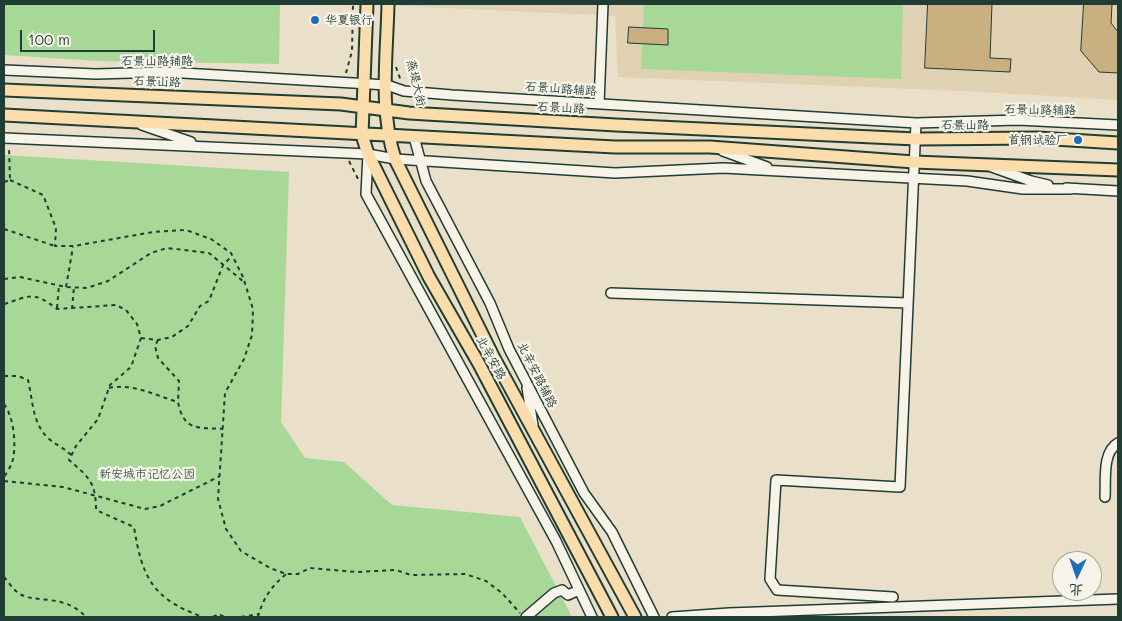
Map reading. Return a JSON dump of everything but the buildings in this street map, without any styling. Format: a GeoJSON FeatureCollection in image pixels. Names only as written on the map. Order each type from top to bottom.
{"type":"FeatureCollection","features":[{"type":"Feature","properties":{"kind":"main road"},"geometry":{"type":"LineString","coordinates":[[362,107],[367,4]]}},
{"type":"Feature","properties":{"kind":"main road","name":"燕堤大街"},"geometry":{"type":"LineString","coordinates":[[386,111],[388,4]]}},
{"type":"Feature","properties":{"kind":"main road","name":"石景山路"},"geometry":{"type":"LineString","coordinates":[[4,90],[341,104],[386,111],[587,124],[916,139],[1038,138],[1118,143]]}},
{"type":"Feature","properties":{"kind":"main road","name":"北辛安路"},"geometry":{"type":"LineString","coordinates":[[362,107],[362,135],[368,154],[430,277],[479,364],[612,617]]}},
{"type":"Feature","properties":{"kind":"main road","name":"北辛安路"},"geometry":{"type":"LineString","coordinates":[[386,111],[388,136],[395,158],[534,435],[635,617]]}},
{"type":"Feature","properties":{"kind":"main road"},"geometry":{"type":"LineString","coordinates":[[4,115],[615,147],[710,147],[914,162],[1118,170]]}},
{"type":"Feature","properties":{"kind":"street"},"geometry":{"type":"LineString","coordinates":[[599,104],[603,4]]}},
{"type":"Feature","properties":{"kind":"street","name":"石景山路辅路"},"geometry":{"type":"LineString","coordinates":[[4,70],[96,74],[166,72],[387,85],[404,91],[916,123],[1018,120],[1118,125]]}},
{"type":"Feature","properties":{"kind":"street"},"geometry":{"type":"LineString","coordinates":[[129,121],[200,145]]}},
{"type":"Feature","properties":{"kind":"street"},"geometry":{"type":"LineString","coordinates":[[893,597],[777,590],[770,579],[776,480],[900,487],[916,123]]}},
{"type":"Feature","properties":{"kind":"street","name":"北辛安路辅路"},"geometry":{"type":"LineString","coordinates":[[414,137],[426,181],[490,303],[526,381],[584,493],[612,532],[654,617]]}},
{"type":"Feature","properties":{"kind":"street"},"geometry":{"type":"LineString","coordinates":[[6,138],[200,145],[368,154],[419,160],[615,173],[723,168],[913,177],[966,181],[1023,189],[1071,188],[1118,191]]}},
{"type":"Feature","properties":{"kind":"street"},"geometry":{"type":"LineString","coordinates":[[710,147],[774,170]]}},
{"type":"Feature","properties":{"kind":"street"},"geometry":{"type":"LineString","coordinates":[[368,154],[366,194],[556,541],[592,617]]}},
{"type":"Feature","properties":{"kind":"street"},"geometry":{"type":"LineString","coordinates":[[982,164],[1031,182],[1071,188]]}},
{"type":"Feature","properties":{"kind":"street"},"geometry":{"type":"LineString","coordinates":[[611,293],[908,303]]}},
{"type":"Feature","properties":{"kind":"street"},"geometry":{"type":"LineString","coordinates":[[526,381],[534,435]]}},
{"type":"Feature","properties":{"kind":"street"},"geometry":{"type":"LineString","coordinates":[[1105,497],[1107,459],[1110,449],[1118,443]]}},
{"type":"Feature","properties":{"kind":"street"},"geometry":{"type":"LineString","coordinates":[[555,508],[556,541]]}},
{"type":"Feature","properties":{"kind":"street"},"geometry":{"type":"LineString","coordinates":[[526,617],[554,593],[562,590],[568,595],[579,590]]}},
{"type":"Feature","properties":{"kind":"street"},"geometry":{"type":"LineString","coordinates":[[672,617],[749,612],[1118,599]]}},
{"type":"Feature","properties":{"kind":"path","name":"燕堤大街"},"geometry":{"type":"LineString","coordinates":[[395,64],[404,91]]}},
{"type":"Feature","properties":{"kind":"path"},"geometry":{"type":"LineString","coordinates":[[6,138],[10,180]]}},
{"type":"Feature","properties":{"kind":"path"},"geometry":{"type":"LineString","coordinates":[[4,182],[10,180],[43,195],[56,228],[55,246]]}},
{"type":"Feature","properties":{"kind":"path"},"geometry":{"type":"LineString","coordinates":[[4,229],[55,246],[74,246],[152,232],[186,230],[211,239],[232,256],[245,283],[253,309],[252,335],[244,359],[225,393],[218,499],[226,529],[242,551],[270,568],[286,574],[298,574],[310,568],[356,572],[396,570],[411,575],[464,574],[486,581],[502,593],[522,617]]}},
{"type":"Feature","properties":{"kind":"path"},"geometry":{"type":"LineString","coordinates":[[66,287],[74,246]]}},
{"type":"Feature","properties":{"kind":"path"},"geometry":{"type":"LineString","coordinates":[[4,279],[20,277],[59,286],[87,288],[108,281],[151,253],[166,248],[209,253],[245,283]]}},
{"type":"Feature","properties":{"kind":"path"},"geometry":{"type":"LineString","coordinates":[[141,338],[158,340],[172,337],[188,326],[200,306],[209,300],[223,265],[232,256]]}},
{"type":"Feature","properties":{"kind":"path"},"geometry":{"type":"LineString","coordinates":[[57,309],[59,286]]}},
{"type":"Feature","properties":{"kind":"path"},"geometry":{"type":"LineString","coordinates":[[72,309],[74,287]]}},
{"type":"Feature","properties":{"kind":"path"},"geometry":{"type":"LineString","coordinates":[[4,304],[27,295],[42,298],[57,309],[116,305],[126,310],[137,324],[141,338],[131,367],[109,388],[98,419],[76,446],[69,460],[89,477],[97,497],[96,510],[134,527],[139,559],[147,579],[168,602],[182,610],[203,617]]}},
{"type":"Feature","properties":{"kind":"path"},"geometry":{"type":"LineString","coordinates":[[158,340],[155,346],[158,358],[179,381],[178,402],[180,411],[187,423],[198,429],[223,429]]}},
{"type":"Feature","properties":{"kind":"path"},"geometry":{"type":"LineString","coordinates":[[4,376],[18,376],[28,380],[34,402],[34,417],[49,439],[61,445],[71,456]]}},
{"type":"Feature","properties":{"kind":"path"},"geometry":{"type":"LineString","coordinates":[[109,388],[120,386],[140,388],[145,392],[178,402]]}},
{"type":"Feature","properties":{"kind":"path"},"geometry":{"type":"LineString","coordinates":[[4,404],[9,411],[14,437],[12,462],[4,479],[63,488],[145,509],[160,506],[220,476]]}},
{"type":"Feature","properties":{"kind":"path"},"geometry":{"type":"LineString","coordinates":[[241,617],[258,616],[262,602],[271,587],[286,574]]}},
{"type":"Feature","properties":{"kind":"path"},"geometry":{"type":"LineString","coordinates":[[4,577],[17,592],[25,596],[53,599],[74,607],[86,617]]}},
{"type":"Feature","properties":{"kind":"path"},"geometry":{"type":"LineString","coordinates":[[213,617],[219,614],[224,617]]}},
{"type":"Feature","properties":{"kind":"shaded area"},"geometry":{"type":"Polygon","coordinates":[[[363,4],[1118,4],[1118,100],[964,91],[618,77],[615,16],[363,4]]]}},
{"type":"Feature","properties":{"kind":"green space"},"geometry":{"type":"Polygon","coordinates":[[[4,4],[280,4],[279,64],[100,61],[4,55],[4,4]]]}},
{"type":"Feature","properties":{"kind":"green space"},"geometry":{"type":"Polygon","coordinates":[[[644,4],[903,4],[901,79],[641,69],[644,4]]]}},
{"type":"Feature","properties":{"kind":"green space","name":"新安城市记忆公园"},"geometry":{"type":"Polygon","coordinates":[[[4,155],[289,172],[281,422],[305,458],[344,462],[392,505],[520,517],[572,617],[4,617],[4,155]]]}},
{"type":"Feature","properties":{"kind":"place","name":"华夏银行"},"geometry":{"type":"Point","coordinates":[315,20]}},
{"type":"Feature","properties":{"kind":"place","name":"首钢试验厂"},"geometry":{"type":"Point","coordinates":[1078,140]}}]}
